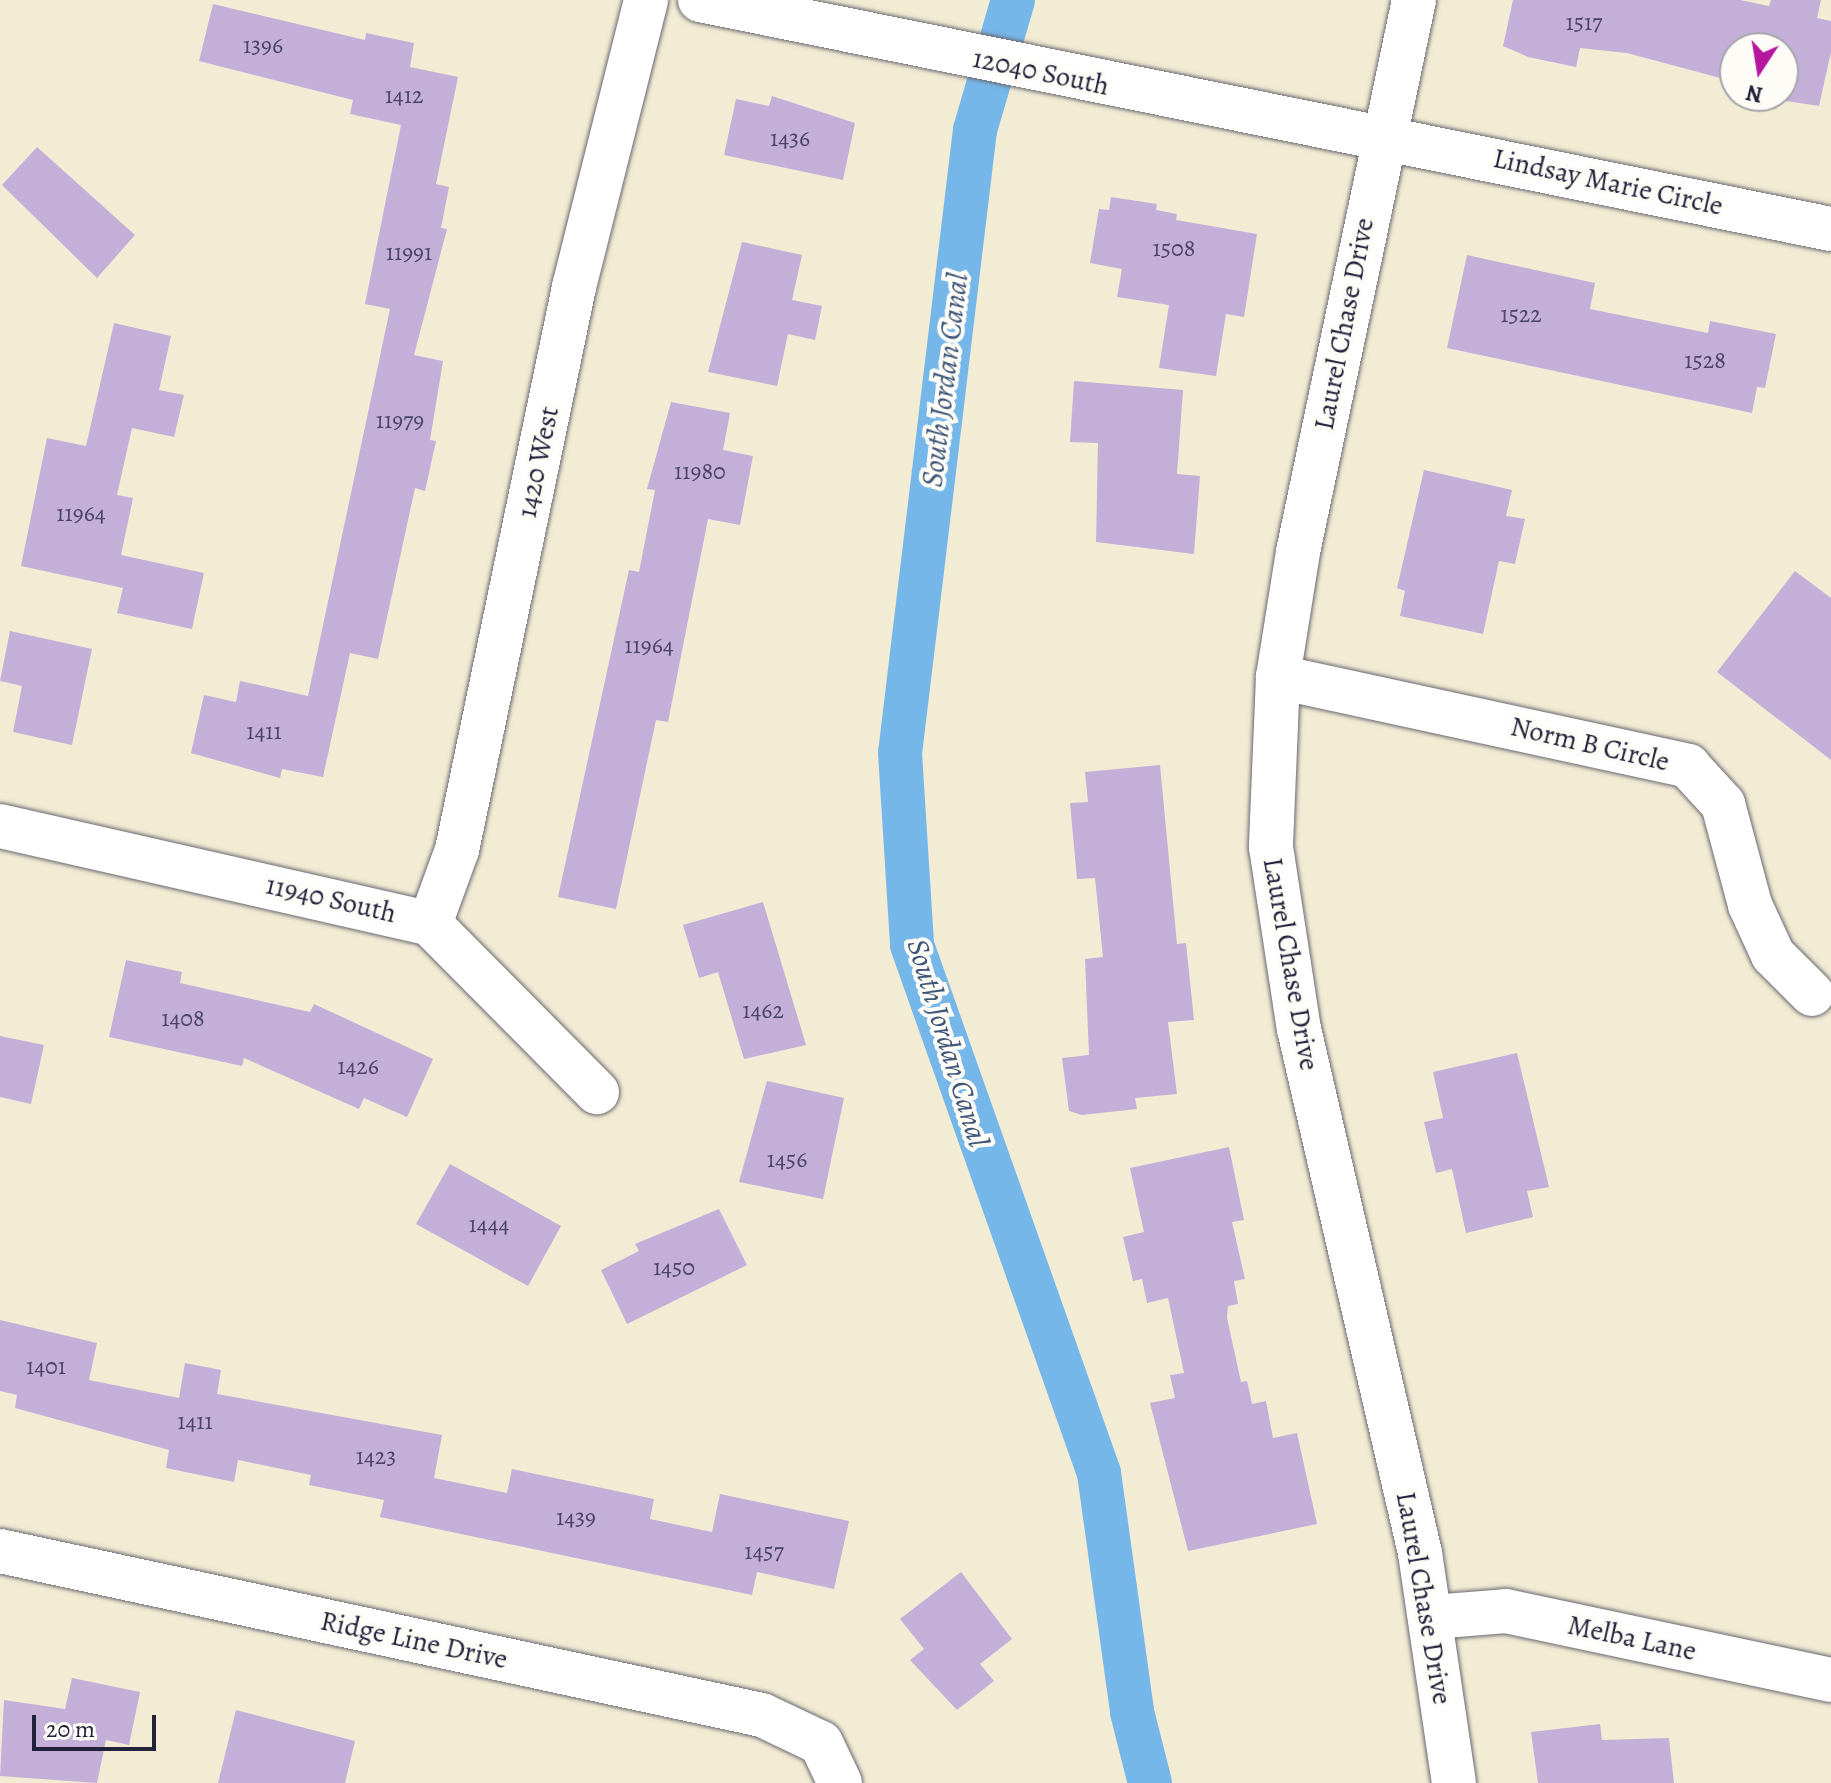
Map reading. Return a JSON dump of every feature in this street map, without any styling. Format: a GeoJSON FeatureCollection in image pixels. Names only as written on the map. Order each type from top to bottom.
{"type":"FeatureCollection","features":[{"type":"Feature","properties":{"kind":"street","name":"1420 West"},"geometry":{"type":"LineString","coordinates":[[430,924],[457,850],[574,287],[646,0]]}},
{"type":"Feature","properties":{"kind":"street","name":"12040 South"},"geometry":{"type":"LineString","coordinates":[[700,0],[948,53],[1384,135]]}},
{"type":"Feature","properties":{"kind":"street","name":"Laurel Chase Drive"},"geometry":{"type":"LineString","coordinates":[[1414,0],[1384,135],[1278,677],[1271,847],[1281,938],[1432,1617],[1454,1783]]}},
{"type":"Feature","properties":{"kind":"street","name":"Lindsay Marie Circle"},"geometry":{"type":"LineString","coordinates":[[1384,135],[1831,229]]}},
{"type":"Feature","properties":{"kind":"street","name":"Norm B Circle"},"geometry":{"type":"LineString","coordinates":[[1278,677],[1688,766],[1723,804],[1750,905],[1773,955],[1812,994]]}},
{"type":"Feature","properties":{"kind":"street","name":"11940 South"},"geometry":{"type":"LineString","coordinates":[[0,826],[430,924],[597,1092]]}},
{"type":"Feature","properties":{"kind":"street","name":"Ridge Line Drive"},"geometry":{"type":"LineString","coordinates":[[0,1551],[762,1715],[821,1743],[840,1783]]}},
{"type":"Feature","properties":{"kind":"street","name":"Melba Lane"},"geometry":{"type":"LineString","coordinates":[[1432,1617],[1506,1611],[1831,1680]]}},
{"type":"Feature","properties":{"kind":"building"},"geometry":{"type":"Polygon","coordinates":[[[1513,0],[1740,0],[1769,6],[1771,0],[1821,0],[1817,18],[1831,21],[1831,52],[1819,106],[1799,103],[1799,32],[1719,32],[1719,78],[1627,53],[1580,48],[1576,67],[1528,57],[1503,46],[1513,0]]]}},
{"type":"Feature","properties":{"kind":"building"},"geometry":{"type":"Polygon","coordinates":[[[213,4],[365,40],[366,33],[414,43],[410,67],[458,77],[436,184],[449,187],[441,228],[447,229],[414,355],[443,361],[430,440],[436,441],[425,491],[415,488],[378,659],[350,653],[323,777],[282,769],[280,778],[191,753],[204,695],[236,702],[240,681],[308,696],[390,309],[365,304],[401,125],[350,114],[353,100],[199,61],[213,4]]]}},
{"type":"Feature","properties":{"kind":"building"},"geometry":{"type":"Polygon","coordinates":[[[772,96],[855,123],[843,180],[724,155],[736,99],[769,106],[772,96]]]}},
{"type":"Feature","properties":{"kind":"building"},"geometry":{"type":"Polygon","coordinates":[[[37,147],[135,235],[97,278],[2,185],[37,147]]]}},
{"type":"Feature","properties":{"kind":"building"},"geometry":{"type":"Polygon","coordinates":[[[1111,197],[1157,204],[1156,210],[1177,214],[1176,220],[1257,234],[1244,317],[1226,314],[1216,376],[1159,368],[1169,305],[1117,297],[1122,269],[1090,263],[1099,209],[1109,210],[1111,197]]]}},
{"type":"Feature","properties":{"kind":"building"},"geometry":{"type":"Polygon","coordinates":[[[742,242],[802,255],[792,300],[822,306],[815,340],[788,334],[777,386],[708,372],[742,242]]]}},
{"type":"Feature","properties":{"kind":"building"},"geometry":{"type":"Polygon","coordinates":[[[1467,255],[1595,283],[1590,309],[1708,333],[1710,321],[1776,334],[1765,388],[1757,387],[1752,413],[1447,348],[1467,255]]]}},
{"type":"Feature","properties":{"kind":"building"},"geometry":{"type":"Polygon","coordinates":[[[114,323],[171,336],[159,390],[184,395],[174,437],[132,428],[117,495],[133,498],[121,555],[204,573],[192,629],[117,613],[123,588],[21,566],[47,438],[86,446],[114,323]]]}},
{"type":"Feature","properties":{"kind":"building"},"geometry":{"type":"Polygon","coordinates":[[[1074,381],[1183,390],[1177,474],[1200,476],[1194,554],[1096,542],[1098,443],[1070,442],[1074,381]]]}},
{"type":"Feature","properties":{"kind":"building"},"geometry":{"type":"Polygon","coordinates":[[[671,402],[730,413],[723,450],[753,456],[740,525],[708,519],[668,722],[656,720],[616,909],[558,897],[629,570],[639,572],[655,490],[647,489],[671,402]]]}},
{"type":"Feature","properties":{"kind":"building"},"geometry":{"type":"Polygon","coordinates":[[[1424,470],[1512,490],[1506,516],[1525,519],[1515,564],[1499,561],[1483,634],[1400,616],[1405,591],[1397,588],[1424,470]]]}},
{"type":"Feature","properties":{"kind":"building"},"geometry":{"type":"Polygon","coordinates":[[[1795,571],[1831,598],[1831,760],[1717,672],[1795,571]]]}},
{"type":"Feature","properties":{"kind":"building"},"geometry":{"type":"Polygon","coordinates":[[[10,631],[92,649],[72,745],[13,732],[22,686],[0,681],[10,631]]]}},
{"type":"Feature","properties":{"kind":"building"},"geometry":{"type":"Polygon","coordinates":[[[1160,765],[1177,944],[1186,943],[1194,1020],[1168,1022],[1177,1094],[1135,1098],[1137,1109],[1082,1115],[1069,1111],[1062,1058],[1089,1055],[1085,959],[1103,957],[1095,878],[1077,879],[1070,803],[1088,802],[1085,772],[1160,765]]]}},
{"type":"Feature","properties":{"kind":"building"},"geometry":{"type":"Polygon","coordinates":[[[763,902],[806,1045],[744,1059],[718,972],[699,978],[683,925],[763,902]]]}},
{"type":"Feature","properties":{"kind":"building"},"geometry":{"type":"Polygon","coordinates":[[[126,960],[182,972],[180,983],[310,1012],[314,1004],[433,1059],[407,1117],[364,1098],[359,1109],[244,1058],[242,1066],[109,1037],[126,960]]]}},
{"type":"Feature","properties":{"kind":"building"},"geometry":{"type":"Polygon","coordinates":[[[0,1036],[44,1045],[31,1104],[0,1097],[0,1036]]]}},
{"type":"Feature","properties":{"kind":"building"},"geometry":{"type":"Polygon","coordinates":[[[1517,1053],[1549,1187],[1527,1191],[1533,1217],[1466,1233],[1452,1169],[1436,1173],[1424,1122],[1443,1118],[1433,1072],[1517,1053]]]}},
{"type":"Feature","properties":{"kind":"building"},"geometry":{"type":"Polygon","coordinates":[[[767,1081],[844,1098],[823,1199],[739,1182],[767,1081]]]}},
{"type":"Feature","properties":{"kind":"building"},"geometry":{"type":"Polygon","coordinates":[[[1229,1147],[1244,1220],[1232,1222],[1245,1279],[1234,1281],[1238,1304],[1228,1306],[1227,1318],[1241,1382],[1247,1381],[1252,1404],[1266,1401],[1273,1438],[1297,1433],[1317,1524],[1188,1551],[1150,1403],[1175,1398],[1170,1375],[1184,1373],[1168,1298],[1147,1303],[1142,1279],[1133,1281],[1123,1237],[1144,1232],[1130,1168],[1229,1147]]]}},
{"type":"Feature","properties":{"kind":"building"},"geometry":{"type":"Polygon","coordinates":[[[450,1164],[561,1226],[528,1286],[416,1224],[450,1164]]]}},
{"type":"Feature","properties":{"kind":"building"},"geometry":{"type":"Polygon","coordinates":[[[719,1209],[747,1265],[627,1324],[601,1270],[639,1251],[635,1244],[719,1209]]]}},
{"type":"Feature","properties":{"kind":"building"},"geometry":{"type":"Polygon","coordinates":[[[0,1320],[97,1343],[89,1380],[179,1398],[185,1363],[221,1370],[217,1394],[442,1435],[434,1478],[507,1493],[512,1469],[654,1499],[650,1519],[712,1532],[720,1494],[849,1521],[834,1589],[757,1572],[752,1595],[380,1517],[384,1500],[309,1485],[311,1475],[238,1460],[234,1482],[166,1468],[169,1450],[15,1408],[17,1395],[0,1391],[0,1320]]]}},
{"type":"Feature","properties":{"kind":"building"},"geometry":{"type":"Polygon","coordinates":[[[961,1572],[1012,1639],[980,1664],[994,1681],[957,1710],[910,1660],[924,1649],[900,1619],[961,1572]]]}},
{"type":"Feature","properties":{"kind":"building"},"geometry":{"type":"Polygon","coordinates":[[[72,1678],[140,1692],[129,1745],[106,1740],[97,1783],[0,1776],[4,1700],[65,1709],[72,1678]]]}},
{"type":"Feature","properties":{"kind":"building"},"geometry":{"type":"Polygon","coordinates":[[[236,1710],[355,1741],[345,1783],[218,1783],[236,1710]]]}},
{"type":"Feature","properties":{"kind":"building"},"geometry":{"type":"Polygon","coordinates":[[[1600,1724],[1602,1740],[1669,1738],[1674,1783],[1538,1783],[1531,1732],[1600,1724]]]}},
{"type":"Feature","properties":{"kind":"waterway","name":"South Jordan Canal"},"geometry":{"type":"LineString","coordinates":[[1013,0],[975,130],[900,753],[912,945],[1099,1473],[1132,1712],[1150,1783]]}}]}
